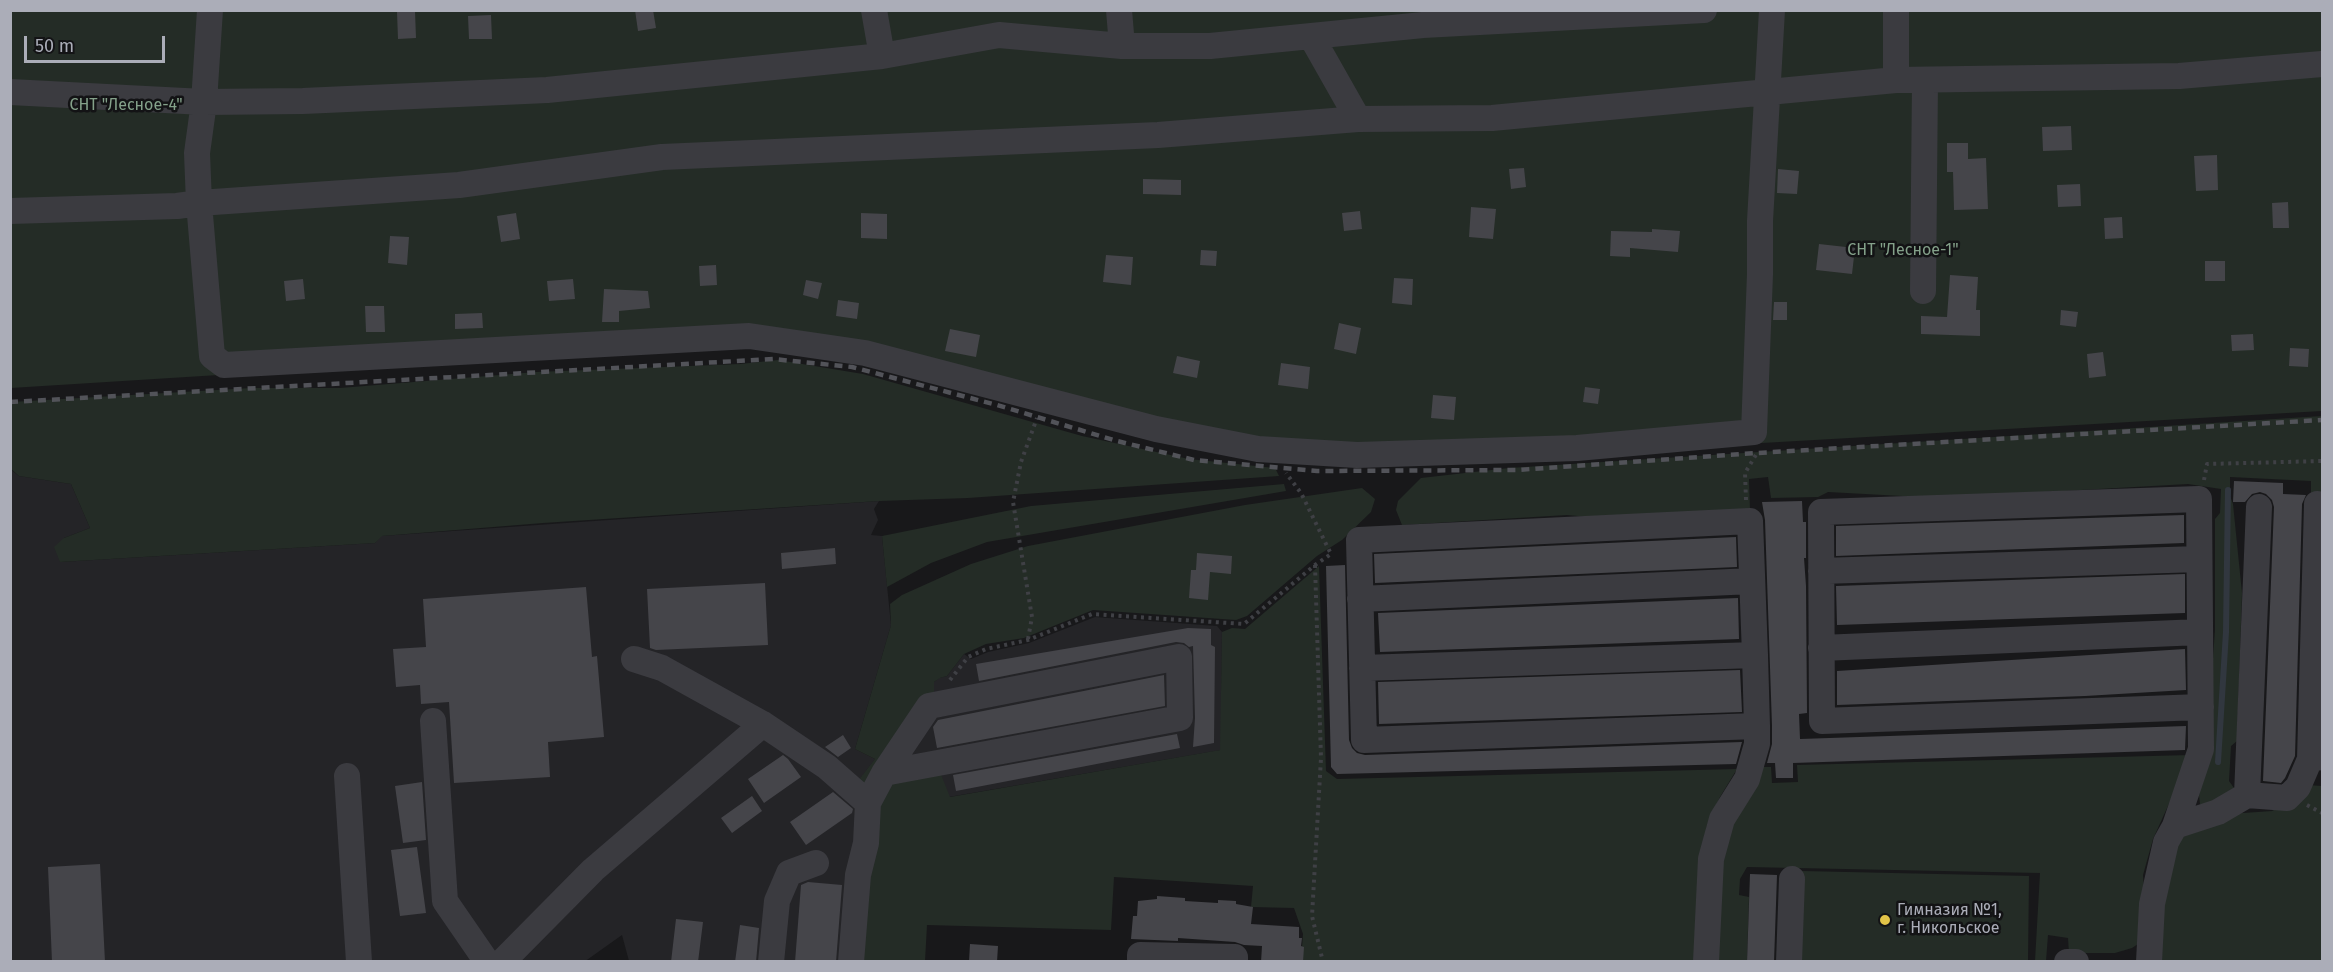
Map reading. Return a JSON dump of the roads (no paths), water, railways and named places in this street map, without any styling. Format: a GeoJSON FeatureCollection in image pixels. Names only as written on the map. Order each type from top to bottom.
{"type":"FeatureCollection","features":[{"type":"Feature","properties":{"kind":"street"},"geometry":{"type":"LineString","coordinates":[[210,10],[204,102],[197,153],[212,356],[224,364],[749,336],[865,352],[1156,429],[1258,449],[1358,455],[1566,448],[1754,432],[1766,91],[1772,10]]}},
{"type":"Feature","properties":{"kind":"street"},"geometry":{"type":"LineString","coordinates":[[874,10],[882,56]]}},
{"type":"Feature","properties":{"kind":"street"},"geometry":{"type":"LineString","coordinates":[[1119,10],[1122,46]]}},
{"type":"Feature","properties":{"kind":"street"},"geometry":{"type":"LineString","coordinates":[[10,92],[204,102],[303,101],[547,90],[882,56],[999,35],[1122,46],[1210,46],[1423,25],[1704,10]]}},
{"type":"Feature","properties":{"kind":"street"},"geometry":{"type":"LineString","coordinates":[[1896,10],[1896,81]]}},
{"type":"Feature","properties":{"kind":"street"},"geometry":{"type":"LineString","coordinates":[[1311,36],[1358,119]]}},
{"type":"Feature","properties":{"kind":"street"},"geometry":{"type":"LineString","coordinates":[[10,212],[177,206],[459,184],[662,157],[1158,135],[1358,119],[1492,118],[1766,91],[1896,81],[2179,76],[2322,64]]}},
{"type":"Feature","properties":{"kind":"street"},"geometry":{"type":"LineString","coordinates":[[1923,291],[1925,81]]}},
{"type":"Feature","properties":{"kind":"street"},"geometry":{"type":"LineString","coordinates":[[2149,962],[2152,904],[2166,842],[2175,826],[2201,749],[2201,707],[2199,559],[2199,499],[1821,512],[1822,721],[2201,707]]}},
{"type":"Feature","properties":{"kind":"street"},"geometry":{"type":"LineString","coordinates":[[2175,826],[2218,812],[2247,795],[2287,798],[2298,787],[2316,758],[2317,504]]}},
{"type":"Feature","properties":{"kind":"street"},"geometry":{"type":"LineString","coordinates":[[2247,795],[2259,507]]}},
{"type":"Feature","properties":{"kind":"street"},"geometry":{"type":"LineString","coordinates":[[1706,962],[1711,859],[1722,819],[1747,779],[1757,744],[1757,726],[1755,655],[1750,521],[1359,540],[1364,740],[1757,726]]}},
{"type":"Feature","properties":{"kind":"street"},"geometry":{"type":"LineString","coordinates":[[1821,571],[2199,559]]}},
{"type":"Feature","properties":{"kind":"street"},"geometry":{"type":"LineString","coordinates":[[1360,599],[1752,581]]}},
{"type":"Feature","properties":{"kind":"street"},"geometry":{"type":"LineString","coordinates":[[1821,648],[2200,632]]}},
{"type":"Feature","properties":{"kind":"street"},"geometry":{"type":"LineString","coordinates":[[1362,668],[1755,655]]}},
{"type":"Feature","properties":{"kind":"street"},"geometry":{"type":"LineString","coordinates":[[851,962],[858,875],[866,843],[868,803],[884,772],[929,706],[1179,657],[1180,718],[884,772]]}},
{"type":"Feature","properties":{"kind":"street"},"geometry":{"type":"LineString","coordinates":[[634,659],[662,668],[763,724],[828,767],[868,803]]}},
{"type":"Feature","properties":{"kind":"street"},"geometry":{"type":"LineString","coordinates":[[433,721],[445,902],[487,962]]}},
{"type":"Feature","properties":{"kind":"street"},"geometry":{"type":"LineString","coordinates":[[502,962],[593,870],[763,724]]}},
{"type":"Feature","properties":{"kind":"street"},"geometry":{"type":"LineString","coordinates":[[347,776],[359,962]]}},
{"type":"Feature","properties":{"kind":"street"},"geometry":{"type":"LineString","coordinates":[[771,962],[777,902],[789,873],[816,863]]}},
{"type":"Feature","properties":{"kind":"street"},"geometry":{"type":"LineString","coordinates":[[1789,962],[1792,879]]}},
{"type":"Feature","properties":{"kind":"street"},"geometry":{"type":"LineString","coordinates":[[1140,962],[1140,955],[1235,957],[1235,962]]}},
{"type":"Feature","properties":{"kind":"street"},"geometry":{"type":"LineString","coordinates":[[2067,962],[2076,962]]}},
{"type":"Feature","properties":{"kind":"waterway"},"geometry":{"type":"LineString","coordinates":[[2218,762],[2226,632],[2228,490]]}},
{"type":"Feature","properties":{"kind":"railway"},"geometry":{"type":"LineString","coordinates":[[10,402],[773,359],[852,367],[997,405],[1117,441],[1194,460],[1317,471],[1517,470],[1757,453],[2322,420]]}},
{"type":"Feature","properties":{"kind":"place","name":"Гимназия №1, г. Никольское"},"geometry":{"type":"Point","coordinates":[1885,920]}},
{"type":"Feature","properties":{"kind":"park label","name":"СНТ \"Лесное-4\""},"geometry":{"type":"Point","coordinates":[126,106]}},
{"type":"Feature","properties":{"kind":"park label","name":"СНТ \"Лесное-1\""},"geometry":{"type":"Point","coordinates":[1903,251]}}]}
